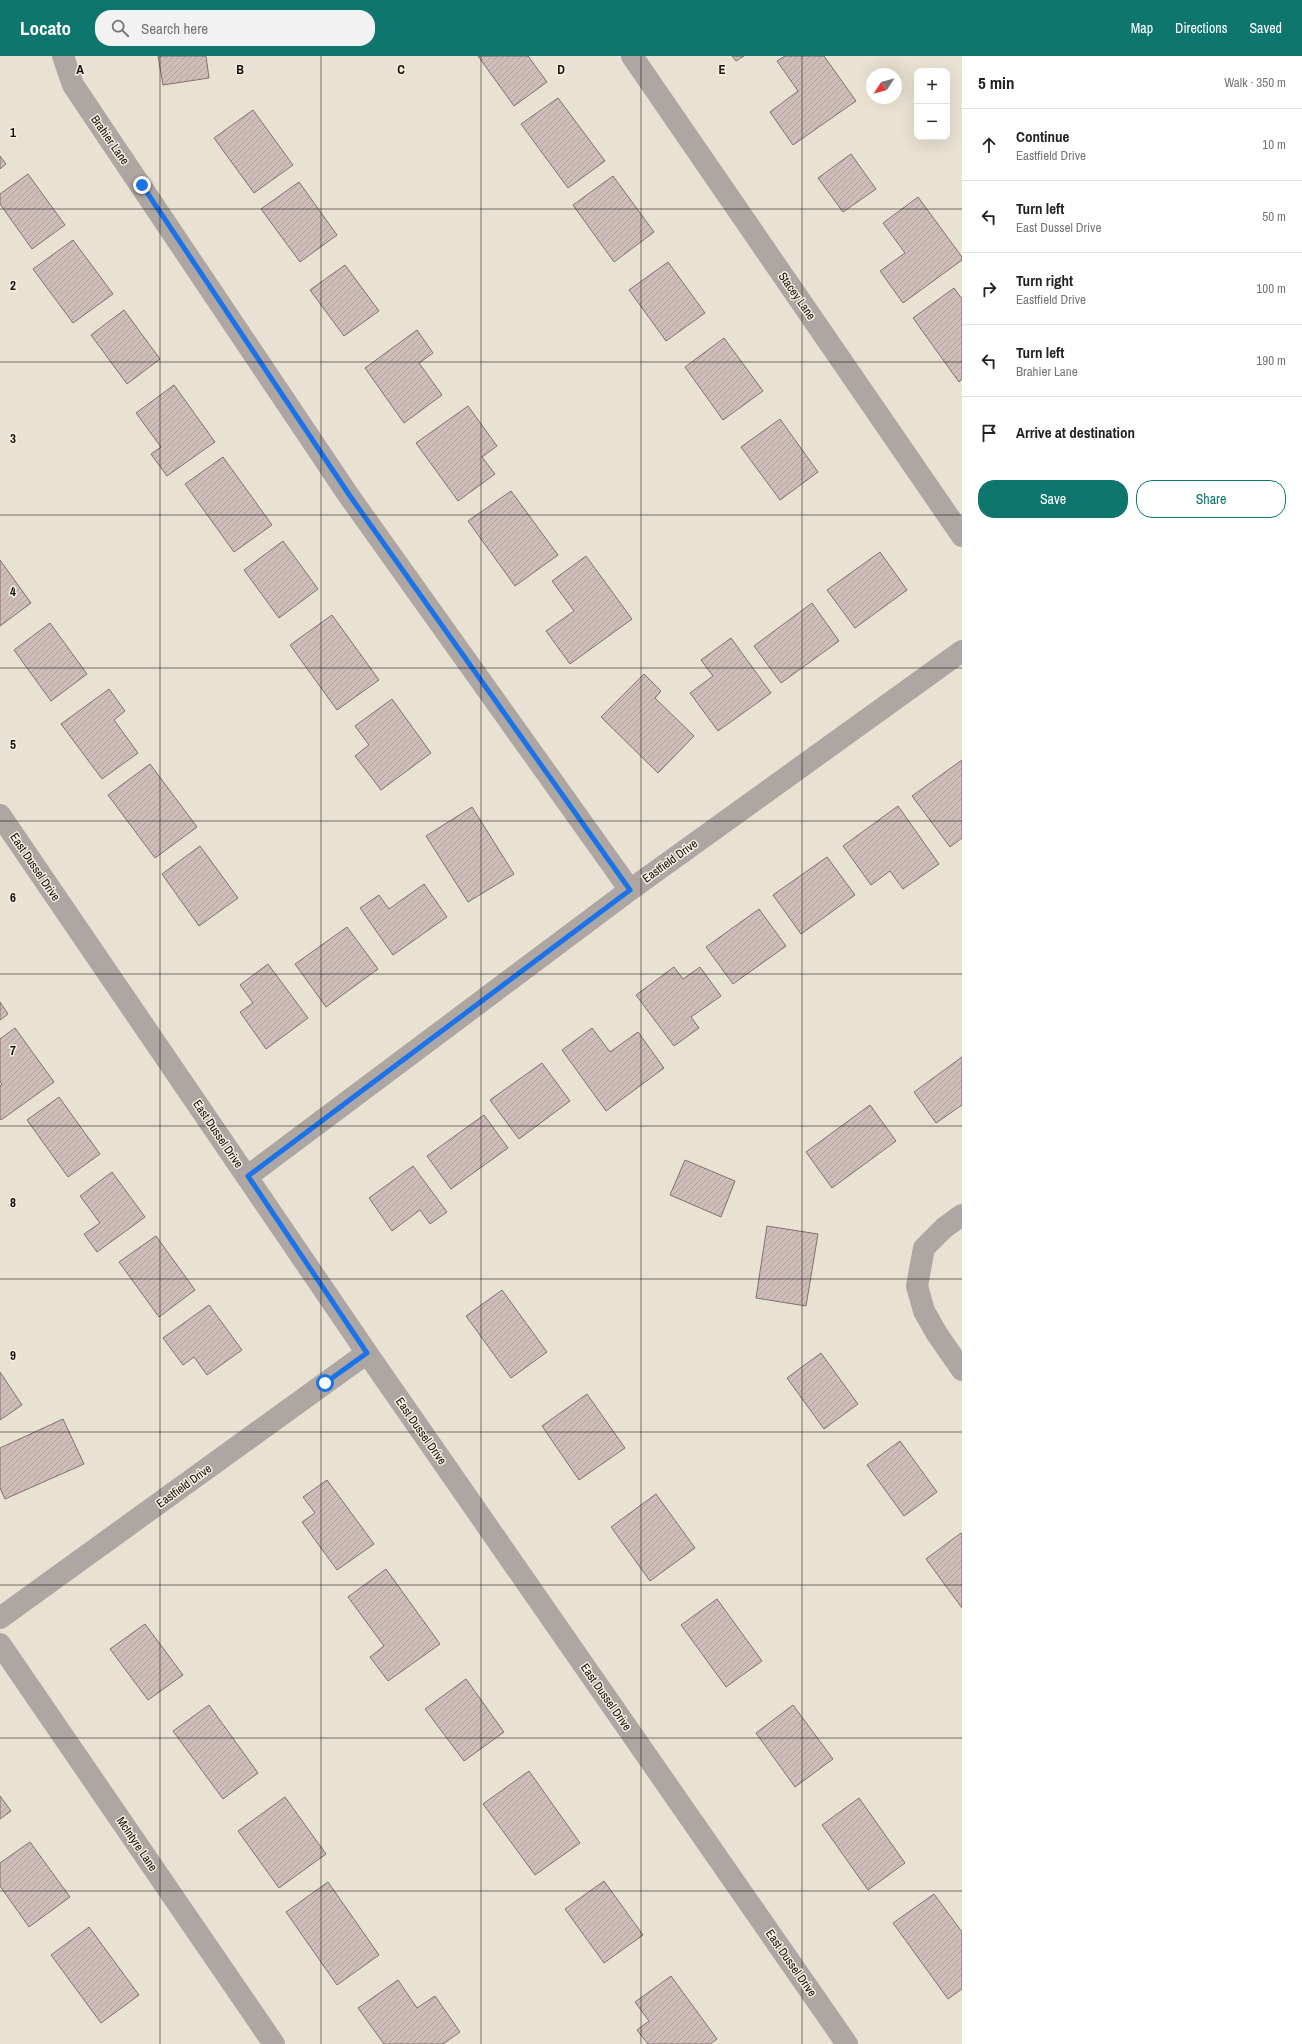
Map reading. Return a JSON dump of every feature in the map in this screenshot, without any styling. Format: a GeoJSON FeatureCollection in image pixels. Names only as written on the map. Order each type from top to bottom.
{"type":"FeatureCollection","features":[{"type":"Feature","properties":{"kind":"street","name":"Brahier Lane"},"geometry":{"type":"LineString","coordinates":[[63,56],[73,85],[345,490],[630,890]]}},
{"type":"Feature","properties":{"kind":"street","name":"Stacey Lane"},"geometry":{"type":"LineString","coordinates":[[632,56],[962,536]]}},
{"type":"Feature","properties":{"kind":"street","name":"Eastfield Drive"},"geometry":{"type":"LineString","coordinates":[[248,1176],[630,890],[962,651]]}},
{"type":"Feature","properties":{"kind":"street","name":"East Dussel Drive"},"geometry":{"type":"LineString","coordinates":[[0,815],[248,1176],[367,1353],[847,2044]]}},
{"type":"Feature","properties":{"kind":"street"},"geometry":{"type":"LineString","coordinates":[[962,1215],[944,1228],[924,1248],[917,1286],[924,1311],[937,1334],[962,1370]]}},
{"type":"Feature","properties":{"kind":"street","name":"Eastfield Drive"},"geometry":{"type":"LineString","coordinates":[[0,1618],[367,1353]]}},
{"type":"Feature","properties":{"kind":"street","name":"McIntyre Lane"},"geometry":{"type":"LineString","coordinates":[[0,1644],[274,2044]]}},
{"type":"Feature","properties":{"kind":"building"},"geometry":{"type":"Polygon","coordinates":[[[158,56],[206,56],[209,78],[163,85],[158,56]]]}},
{"type":"Feature","properties":{"kind":"building"},"geometry":{"type":"Polygon","coordinates":[[[478,56],[528,56],[547,82],[514,106],[478,56]]]}},
{"type":"Feature","properties":{"kind":"building"},"geometry":{"type":"Polygon","coordinates":[[[732,56],[744,56],[736,61],[732,56]]]}},
{"type":"Feature","properties":{"kind":"building"},"geometry":{"type":"Polygon","coordinates":[[[785,56],[824,56],[856,101],[793,145],[770,112],[798,91],[777,61],[785,56]]]}},
{"type":"Feature","properties":{"kind":"building"},"geometry":{"type":"Polygon","coordinates":[[[558,98],[605,161],[568,188],[521,124],[558,98]]]}},
{"type":"Feature","properties":{"kind":"building"},"geometry":{"type":"Polygon","coordinates":[[[253,110],[293,165],[254,193],[214,138],[253,110]]]}},
{"type":"Feature","properties":{"kind":"building"},"geometry":{"type":"Polygon","coordinates":[[[851,154],[876,189],[843,212],[818,178],[851,154]]]}},
{"type":"Feature","properties":{"kind":"building"},"geometry":{"type":"Polygon","coordinates":[[[0,156],[6,164],[0,169],[0,156]]]}},
{"type":"Feature","properties":{"kind":"building"},"geometry":{"type":"Polygon","coordinates":[[[28,174],[65,225],[32,249],[0,204],[0,194],[28,174]]]}},
{"type":"Feature","properties":{"kind":"building"},"geometry":{"type":"Polygon","coordinates":[[[613,176],[654,232],[614,262],[573,205],[613,176]]]}},
{"type":"Feature","properties":{"kind":"building"},"geometry":{"type":"Polygon","coordinates":[[[299,182],[337,235],[300,262],[261,209],[299,182]]]}},
{"type":"Feature","properties":{"kind":"building"},"geometry":{"type":"Polygon","coordinates":[[[918,197],[962,257],[962,260],[903,303],[880,271],[905,253],[883,223],[918,197]]]}},
{"type":"Feature","properties":{"kind":"building"},"geometry":{"type":"Polygon","coordinates":[[[73,240],[113,294],[73,323],[33,269],[73,240]]]}},
{"type":"Feature","properties":{"kind":"building"},"geometry":{"type":"Polygon","coordinates":[[[668,262],[705,313],[666,341],[629,290],[668,262]]]}},
{"type":"Feature","properties":{"kind":"building"},"geometry":{"type":"Polygon","coordinates":[[[345,265],[379,311],[344,336],[310,290],[345,265]]]}},
{"type":"Feature","properties":{"kind":"building"},"geometry":{"type":"Polygon","coordinates":[[[954,288],[962,299],[962,379],[959,382],[913,318],[954,288]]]}},
{"type":"Feature","properties":{"kind":"building"},"geometry":{"type":"Polygon","coordinates":[[[124,310],[160,359],[127,384],[91,335],[124,310]]]}},
{"type":"Feature","properties":{"kind":"building"},"geometry":{"type":"Polygon","coordinates":[[[417,330],[433,353],[419,363],[442,395],[404,423],[365,368],[417,330]]]}},
{"type":"Feature","properties":{"kind":"building"},"geometry":{"type":"Polygon","coordinates":[[[724,338],[763,391],[723,420],[685,367],[724,338]]]}},
{"type":"Feature","properties":{"kind":"building"},"geometry":{"type":"Polygon","coordinates":[[[174,385],[215,442],[167,476],[151,454],[161,447],[136,413],[174,385]]]}},
{"type":"Feature","properties":{"kind":"building"},"geometry":{"type":"Polygon","coordinates":[[[468,406],[497,446],[482,457],[495,474],[458,501],[416,443],[468,406]]]}},
{"type":"Feature","properties":{"kind":"building"},"geometry":{"type":"Polygon","coordinates":[[[780,419],[818,472],[780,500],[741,447],[780,419]]]}},
{"type":"Feature","properties":{"kind":"building"},"geometry":{"type":"Polygon","coordinates":[[[223,457],[272,525],[234,552],[185,484],[223,457]]]}},
{"type":"Feature","properties":{"kind":"building"},"geometry":{"type":"Polygon","coordinates":[[[511,491],[558,555],[515,586],[468,521],[511,491]]]}},
{"type":"Feature","properties":{"kind":"building"},"geometry":{"type":"Polygon","coordinates":[[[283,541],[318,589],[279,618],[244,570],[283,541]]]}},
{"type":"Feature","properties":{"kind":"building"},"geometry":{"type":"Polygon","coordinates":[[[880,552],[907,590],[855,628],[827,590],[880,552]]]}},
{"type":"Feature","properties":{"kind":"building"},"geometry":{"type":"Polygon","coordinates":[[[586,556],[632,619],[570,664],[546,631],[574,611],[552,581],[586,556]]]}},
{"type":"Feature","properties":{"kind":"building"},"geometry":{"type":"Polygon","coordinates":[[[0,560],[31,603],[0,626],[0,560]]]}},
{"type":"Feature","properties":{"kind":"building"},"geometry":{"type":"Polygon","coordinates":[[[812,603],[839,641],[781,683],[754,646],[812,603]]]}},
{"type":"Feature","properties":{"kind":"building"},"geometry":{"type":"Polygon","coordinates":[[[332,615],[379,680],[337,710],[290,645],[332,615]]]}},
{"type":"Feature","properties":{"kind":"building"},"geometry":{"type":"Polygon","coordinates":[[[50,623],[87,674],[51,701],[14,650],[50,623]]]}},
{"type":"Feature","properties":{"kind":"building"},"geometry":{"type":"Polygon","coordinates":[[[731,638],[771,693],[718,731],[690,693],[713,676],[701,660],[731,638]]]}},
{"type":"Feature","properties":{"kind":"building"},"geometry":{"type":"Polygon","coordinates":[[[644,674],[661,691],[655,698],[694,736],[658,773],[601,717],[644,674]]]}},
{"type":"Feature","properties":{"kind":"building"},"geometry":{"type":"Polygon","coordinates":[[[109,689],[125,711],[114,720],[138,753],[102,779],[61,724],[109,689]]]}},
{"type":"Feature","properties":{"kind":"building"},"geometry":{"type":"Polygon","coordinates":[[[392,699],[431,753],[381,790],[355,756],[369,745],[355,726],[392,699]]]}},
{"type":"Feature","properties":{"kind":"building"},"geometry":{"type":"Polygon","coordinates":[[[962,760],[962,838],[950,847],[912,796],[962,760]]]}},
{"type":"Feature","properties":{"kind":"building"},"geometry":{"type":"Polygon","coordinates":[[[150,764],[197,827],[155,858],[108,795],[150,764]]]}},
{"type":"Feature","properties":{"kind":"building"},"geometry":{"type":"Polygon","coordinates":[[[898,806],[939,864],[903,889],[890,871],[871,885],[843,846],[898,806]]]}},
{"type":"Feature","properties":{"kind":"building"},"geometry":{"type":"Polygon","coordinates":[[[472,807],[514,874],[468,902],[426,836],[472,807]]]}},
{"type":"Feature","properties":{"kind":"building"},"geometry":{"type":"Polygon","coordinates":[[[200,846],[238,898],[199,926],[162,874],[200,846]]]}},
{"type":"Feature","properties":{"kind":"building"},"geometry":{"type":"Polygon","coordinates":[[[827,857],[855,895],[801,934],[773,895],[827,857]]]}},
{"type":"Feature","properties":{"kind":"building"},"geometry":{"type":"Polygon","coordinates":[[[424,884],[447,917],[393,955],[360,908],[379,895],[389,909],[424,884]]]}},
{"type":"Feature","properties":{"kind":"building"},"geometry":{"type":"Polygon","coordinates":[[[759,909],[786,946],[733,984],[706,947],[759,909]]]}},
{"type":"Feature","properties":{"kind":"building"},"geometry":{"type":"Polygon","coordinates":[[[347,927],[378,969],[326,1007],[295,964],[347,927]]]}},
{"type":"Feature","properties":{"kind":"building"},"geometry":{"type":"Polygon","coordinates":[[[268,964],[308,1018],[266,1049],[240,1012],[253,1003],[240,985],[268,964]]]}},
{"type":"Feature","properties":{"kind":"building"},"geometry":{"type":"Polygon","coordinates":[[[674,967],[683,979],[700,967],[721,996],[691,1017],[699,1028],[674,1046],[636,995],[674,967]]]}},
{"type":"Feature","properties":{"kind":"building"},"geometry":{"type":"Polygon","coordinates":[[[0,1002],[8,1014],[0,1020],[0,1002]]]}},
{"type":"Feature","properties":{"kind":"building"},"geometry":{"type":"Polygon","coordinates":[[[15,1028],[54,1082],[1,1120],[0,1086],[2,1084],[0,1082],[0,1039],[15,1028]]]}},
{"type":"Feature","properties":{"kind":"building"},"geometry":{"type":"Polygon","coordinates":[[[592,1028],[610,1052],[638,1032],[664,1068],[606,1111],[562,1050],[592,1028]]]}},
{"type":"Feature","properties":{"kind":"building"},"geometry":{"type":"Polygon","coordinates":[[[962,1057],[962,1105],[936,1123],[914,1092],[962,1057]]]}},
{"type":"Feature","properties":{"kind":"building"},"geometry":{"type":"Polygon","coordinates":[[[542,1063],[570,1101],[519,1139],[490,1100],[542,1063]]]}},
{"type":"Feature","properties":{"kind":"building"},"geometry":{"type":"Polygon","coordinates":[[[59,1097],[100,1154],[68,1177],[27,1120],[59,1097]]]}},
{"type":"Feature","properties":{"kind":"building"},"geometry":{"type":"Polygon","coordinates":[[[870,1105],[896,1141],[832,1188],[806,1152],[870,1105]]]}},
{"type":"Feature","properties":{"kind":"building"},"geometry":{"type":"Polygon","coordinates":[[[484,1115],[508,1148],[451,1189],[427,1156],[484,1115]]]}},
{"type":"Feature","properties":{"kind":"building"},"geometry":{"type":"Polygon","coordinates":[[[685,1160],[735,1181],[721,1217],[670,1195],[685,1160]]]}},
{"type":"Feature","properties":{"kind":"building"},"geometry":{"type":"Polygon","coordinates":[[[413,1166],[447,1212],[430,1224],[420,1210],[392,1231],[369,1198],[413,1166]]]}},
{"type":"Feature","properties":{"kind":"building"},"geometry":{"type":"Polygon","coordinates":[[[112,1172],[145,1217],[97,1252],[84,1234],[100,1223],[80,1196],[112,1172]]]}},
{"type":"Feature","properties":{"kind":"building"},"geometry":{"type":"Polygon","coordinates":[[[767,1226],[818,1234],[806,1306],[756,1298],[767,1226]]]}},
{"type":"Feature","properties":{"kind":"building"},"geometry":{"type":"Polygon","coordinates":[[[156,1236],[195,1290],[159,1317],[119,1262],[156,1236]]]}},
{"type":"Feature","properties":{"kind":"building"},"geometry":{"type":"Polygon","coordinates":[[[502,1290],[547,1352],[511,1378],[466,1316],[502,1290]]]}},
{"type":"Feature","properties":{"kind":"building"},"geometry":{"type":"Polygon","coordinates":[[[209,1305],[242,1350],[207,1375],[194,1357],[183,1365],[163,1338],[209,1305]]]}},
{"type":"Feature","properties":{"kind":"building"},"geometry":{"type":"Polygon","coordinates":[[[821,1353],[858,1404],[824,1429],[787,1378],[821,1353]]]}},
{"type":"Feature","properties":{"kind":"building"},"geometry":{"type":"Polygon","coordinates":[[[0,1372],[22,1405],[0,1420],[0,1372]]]}},
{"type":"Feature","properties":{"kind":"building"},"geometry":{"type":"Polygon","coordinates":[[[587,1394],[625,1448],[579,1480],[542,1426],[587,1394]]]}},
{"type":"Feature","properties":{"kind":"building"},"geometry":{"type":"Polygon","coordinates":[[[63,1419],[84,1464],[5,1499],[0,1488],[0,1448],[63,1419]]]}},
{"type":"Feature","properties":{"kind":"building"},"geometry":{"type":"Polygon","coordinates":[[[900,1441],[937,1492],[904,1516],[867,1465],[900,1441]]]}},
{"type":"Feature","properties":{"kind":"building"},"geometry":{"type":"Polygon","coordinates":[[[327,1480],[374,1544],[337,1570],[302,1522],[315,1513],[303,1497],[327,1480]]]}},
{"type":"Feature","properties":{"kind":"building"},"geometry":{"type":"Polygon","coordinates":[[[656,1494],[695,1548],[650,1581],[611,1527],[656,1494]]]}},
{"type":"Feature","properties":{"kind":"building"},"geometry":{"type":"Polygon","coordinates":[[[961,1533],[962,1535],[962,1608],[926,1559],[961,1533]]]}},
{"type":"Feature","properties":{"kind":"building"},"geometry":{"type":"Polygon","coordinates":[[[386,1569],[440,1644],[388,1681],[370,1657],[384,1646],[348,1597],[386,1569]]]}},
{"type":"Feature","properties":{"kind":"building"},"geometry":{"type":"Polygon","coordinates":[[[717,1599],[762,1661],[726,1687],[681,1625],[717,1599]]]}},
{"type":"Feature","properties":{"kind":"building"},"geometry":{"type":"Polygon","coordinates":[[[145,1624],[183,1675],[148,1700],[110,1649],[145,1624]]]}},
{"type":"Feature","properties":{"kind":"building"},"geometry":{"type":"Polygon","coordinates":[[[466,1679],[504,1732],[464,1761],[425,1709],[466,1679]]]}},
{"type":"Feature","properties":{"kind":"building"},"geometry":{"type":"Polygon","coordinates":[[[209,1705],[258,1773],[223,1799],[173,1731],[209,1705]]]}},
{"type":"Feature","properties":{"kind":"building"},"geometry":{"type":"Polygon","coordinates":[[[793,1705],[833,1759],[795,1787],[756,1733],[793,1705]]]}},
{"type":"Feature","properties":{"kind":"building"},"geometry":{"type":"Polygon","coordinates":[[[529,1771],[580,1843],[535,1875],[483,1804],[529,1771]]]}},
{"type":"Feature","properties":{"kind":"building"},"geometry":{"type":"Polygon","coordinates":[[[0,1796],[11,1811],[0,1819],[0,1796]]]}},
{"type":"Feature","properties":{"kind":"building"},"geometry":{"type":"Polygon","coordinates":[[[285,1797],[326,1854],[279,1888],[238,1831],[285,1797]]]}},
{"type":"Feature","properties":{"kind":"building"},"geometry":{"type":"Polygon","coordinates":[[[859,1798],[905,1863],[868,1890],[822,1825],[859,1798]]]}},
{"type":"Feature","properties":{"kind":"building"},"geometry":{"type":"Polygon","coordinates":[[[30,1842],[70,1897],[29,1927],[0,1886],[0,1863],[30,1842]]]}},
{"type":"Feature","properties":{"kind":"building"},"geometry":{"type":"Polygon","coordinates":[[[604,1881],[643,1935],[604,1963],[565,1909],[604,1881]]]}},
{"type":"Feature","properties":{"kind":"building"},"geometry":{"type":"Polygon","coordinates":[[[328,1882],[379,1955],[337,1985],[286,1912],[328,1882]]]}},
{"type":"Feature","properties":{"kind":"building"},"geometry":{"type":"Polygon","coordinates":[[[934,1894],[962,1932],[962,1989],[948,1999],[893,1923],[934,1894]]]}},
{"type":"Feature","properties":{"kind":"building"},"geometry":{"type":"Polygon","coordinates":[[[89,1927],[139,1995],[101,2023],[51,1955],[89,1927]]]}},
{"type":"Feature","properties":{"kind":"building"},"geometry":{"type":"Polygon","coordinates":[[[671,1976],[717,2039],[710,2044],[648,2044],[637,2030],[649,2021],[635,2002],[671,1976]]]}},
{"type":"Feature","properties":{"kind":"building"},"geometry":{"type":"Polygon","coordinates":[[[398,1980],[417,2008],[435,1996],[460,2032],[443,2044],[384,2044],[358,2008],[398,1980]]]}},
{"type":"Feature","properties":{"kind":"route"},"geometry":{"type":"LineString","coordinates":[[142,185],[350,496],[630,890],[248,1176],[367,1353],[325,1383]]}}]}
